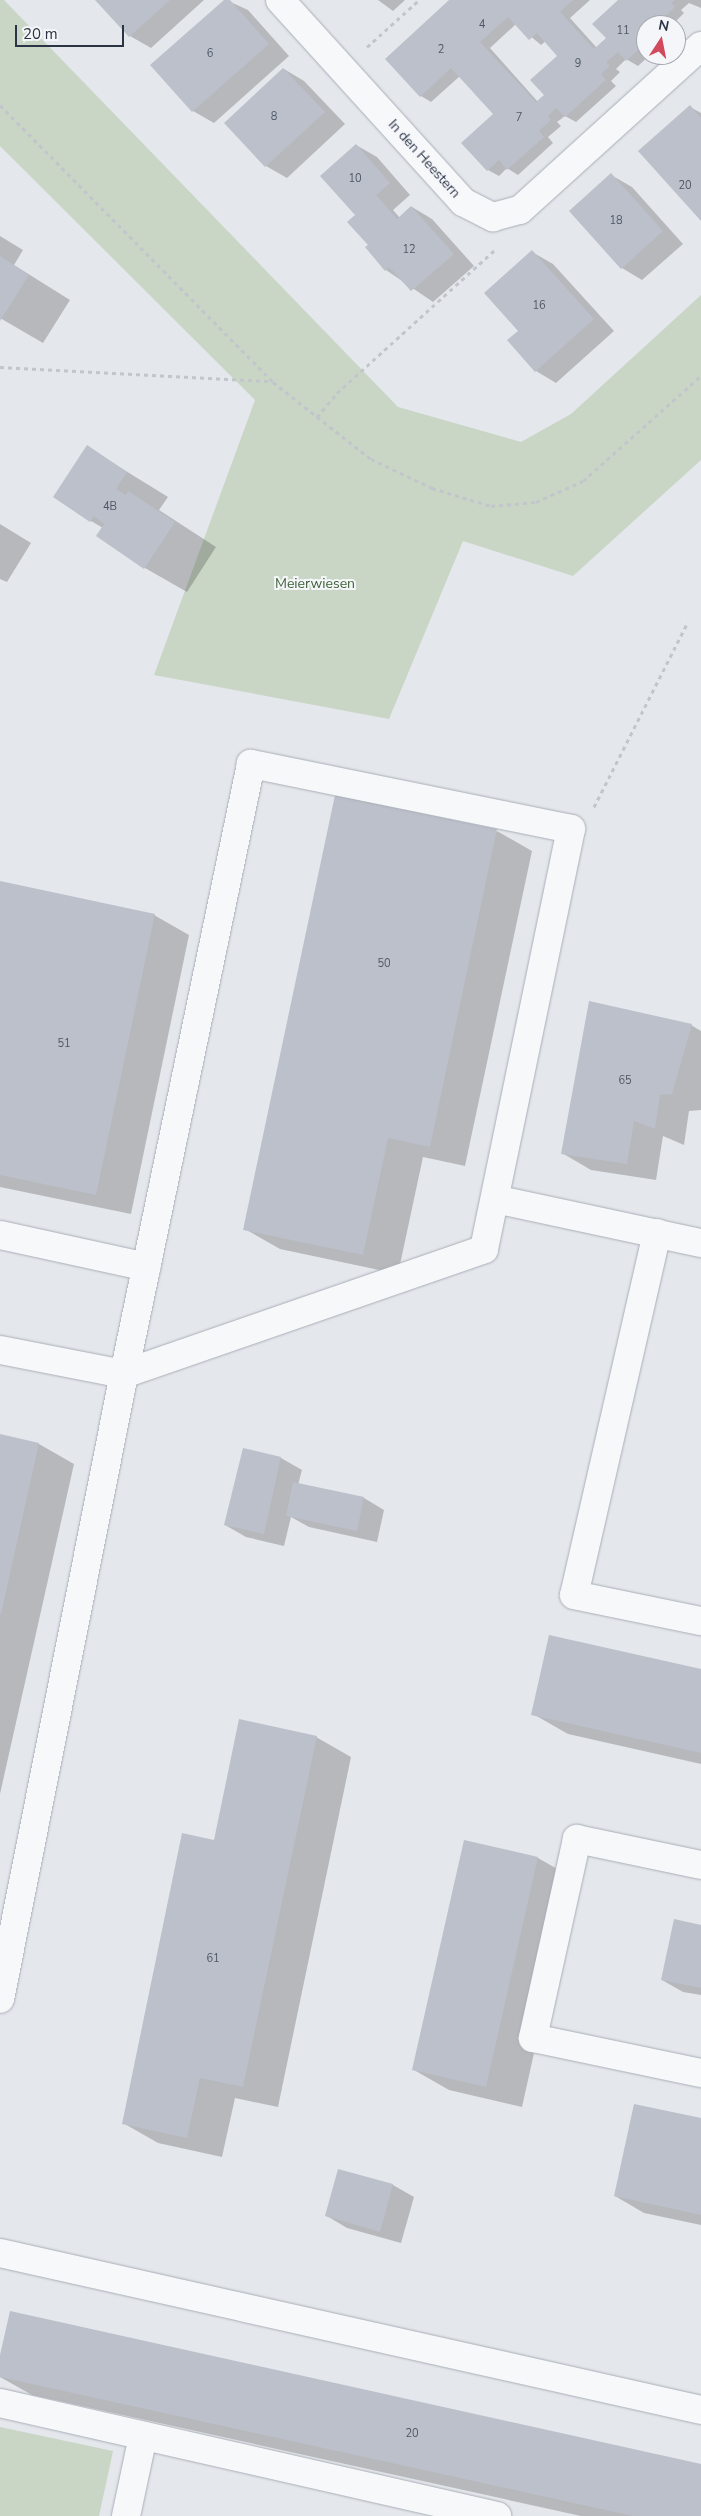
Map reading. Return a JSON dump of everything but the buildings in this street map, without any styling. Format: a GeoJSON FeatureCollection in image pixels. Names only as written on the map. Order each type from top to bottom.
{"type":"FeatureCollection","features":[{"type":"Feature","properties":{"kind":"street","name":"In den Heestern"},"geometry":{"type":"LineString","coordinates":[[280,0],[463,202],[493,217]]}},
{"type":"Feature","properties":{"kind":"street"},"geometry":{"type":"LineString","coordinates":[[493,217],[520,210],[701,46]]}},
{"type":"Feature","properties":{"kind":"street"},"geometry":{"type":"LineString","coordinates":[[0,1350],[124,1374],[484,1249],[571,829],[251,764],[124,1374],[4,1955],[0,1999]]}},
{"type":"Feature","properties":{"kind":"street"},"geometry":{"type":"LineString","coordinates":[[495,1199],[701,1243]]}},
{"type":"Feature","properties":{"kind":"street"},"geometry":{"type":"LineString","coordinates":[[657,1233],[574,1595],[701,1621]]}},
{"type":"Feature","properties":{"kind":"street"},"geometry":{"type":"LineString","coordinates":[[0,1235],[147,1267]]}},
{"type":"Feature","properties":{"kind":"street"},"geometry":{"type":"LineString","coordinates":[[701,1865],[577,1839],[533,2038],[701,2073]]}},
{"type":"Feature","properties":{"kind":"street"},"geometry":{"type":"LineString","coordinates":[[0,2253],[701,2410]]}},
{"type":"Feature","properties":{"kind":"street"},"geometry":{"type":"LineString","coordinates":[[0,2403],[497,2516]]}},
{"type":"Feature","properties":{"kind":"street"},"geometry":{"type":"LineString","coordinates":[[126,2516],[143,2436]]}},
{"type":"Feature","properties":{"kind":"path"},"geometry":{"type":"LineString","coordinates":[[343,69],[419,0]]}},
{"type":"Feature","properties":{"kind":"path"},"geometry":{"type":"LineString","coordinates":[[0,104],[272,382],[371,458],[432,488],[491,506],[536,502],[583,481],[701,376]]}},
{"type":"Feature","properties":{"kind":"path"},"geometry":{"type":"LineString","coordinates":[[317,417],[337,393],[496,251],[493,217]]}},
{"type":"Feature","properties":{"kind":"path"},"geometry":{"type":"LineString","coordinates":[[0,367],[272,382]]}},
{"type":"Feature","properties":{"kind":"path"},"geometry":{"type":"LineString","coordinates":[[571,829],[588,819],[688,622]]}},
{"type":"Feature","properties":{"kind":"green space","name":"Meierwiesen"},"geometry":{"type":"Polygon","coordinates":[[[0,0],[4,0],[398,407],[521,442],[571,414],[701,295],[701,460],[573,576],[463,541],[389,719],[154,675],[255,400],[0,146],[0,0]]]}},
{"type":"Feature","properties":{"kind":"green space"},"geometry":{"type":"Polygon","coordinates":[[[0,2427],[113,2451],[99,2516],[0,2516],[0,2427]]]}}]}
